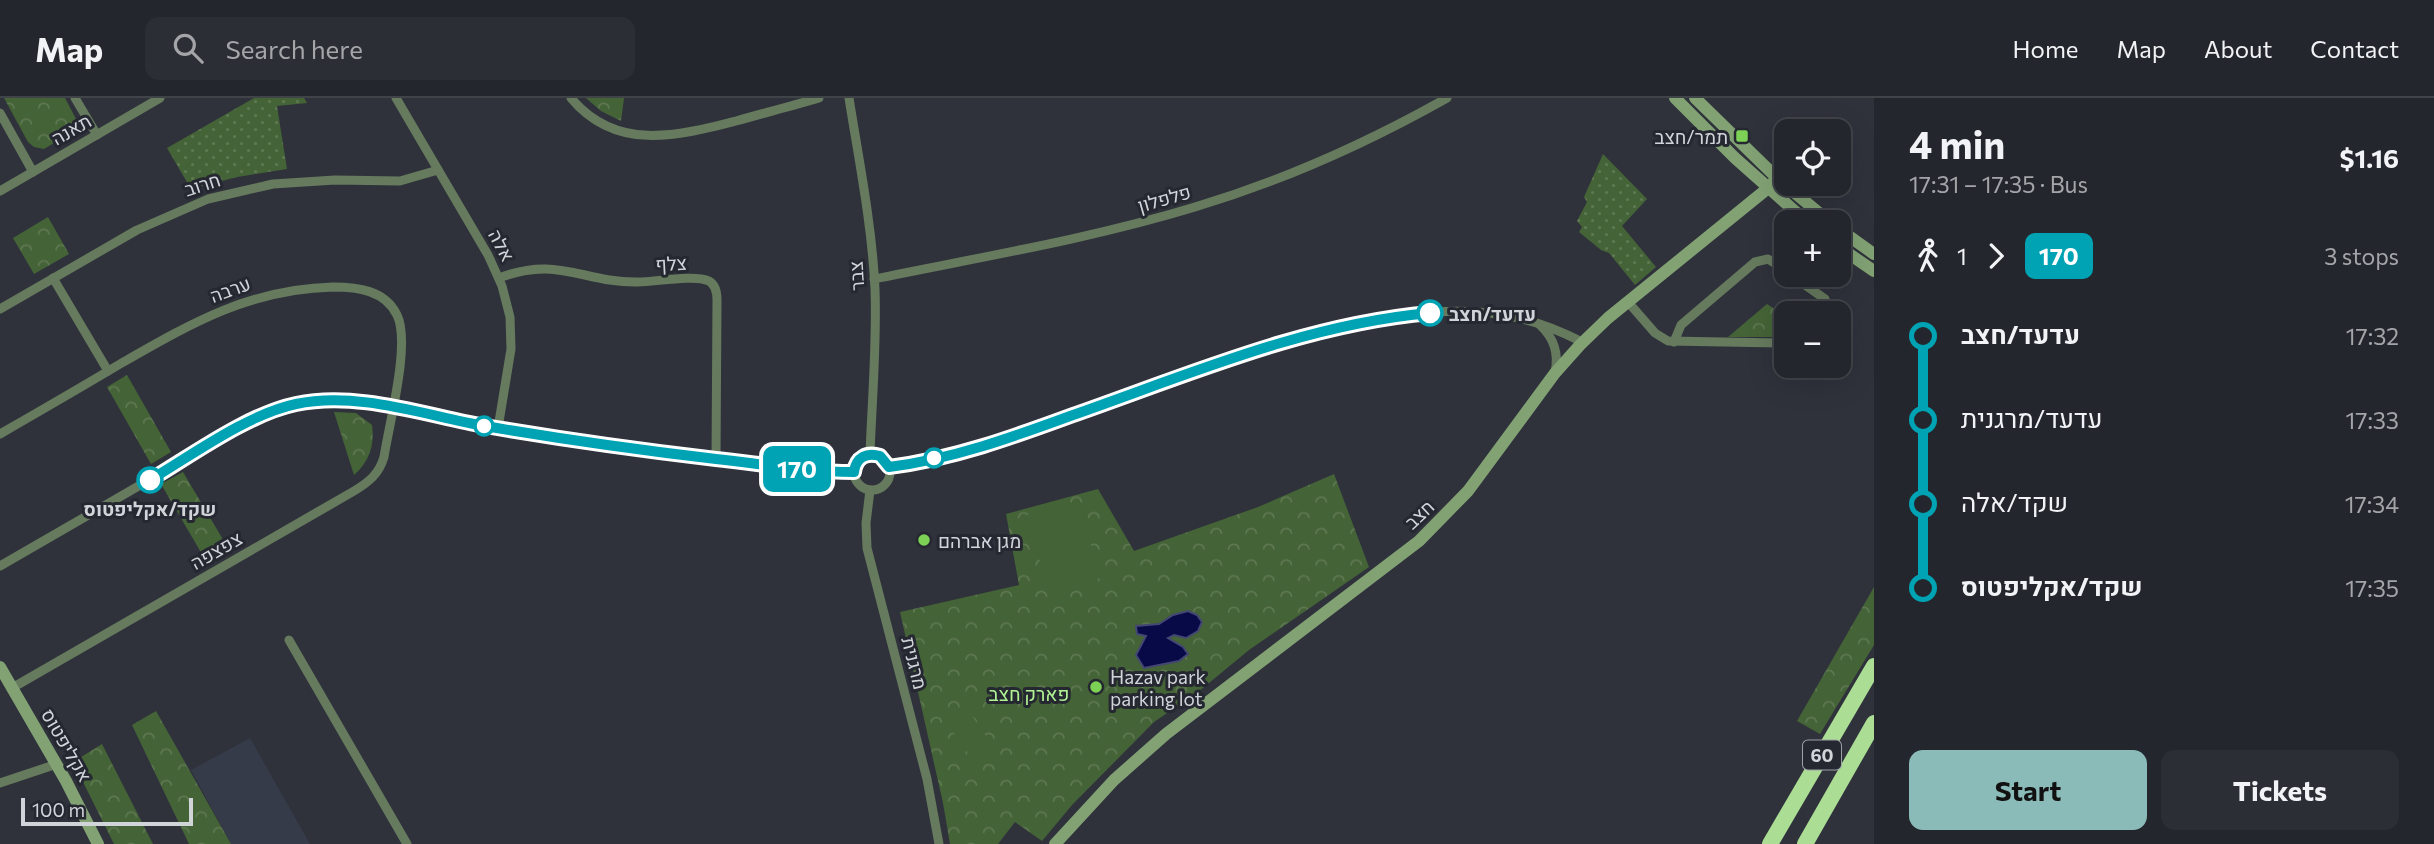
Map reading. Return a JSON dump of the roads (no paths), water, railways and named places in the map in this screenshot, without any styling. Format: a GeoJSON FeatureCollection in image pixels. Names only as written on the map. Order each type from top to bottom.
{"type":"FeatureCollection","features":[{"type":"Feature","properties":{"kind":"highway","name":"60"},"geometry":{"type":"LineString","coordinates":[[1770,844],[1874,666]]}},
{"type":"Feature","properties":{"kind":"highway","name":"60"},"geometry":{"type":"LineString","coordinates":[[1805,844],[1874,723]]}},
{"type":"Feature","properties":{"kind":"street"},"geometry":{"type":"LineString","coordinates":[[75,98],[97,135]]}},
{"type":"Feature","properties":{"kind":"street","name":"תאנה"},"geometry":{"type":"LineString","coordinates":[[0,191],[160,98]]}},
{"type":"Feature","properties":{"kind":"street","name":"אלה"},"geometry":{"type":"LineString","coordinates":[[396,98],[488,255],[507,301],[511,333],[509,367],[498,428]]}},
{"type":"Feature","properties":{"kind":"street"},"geometry":{"type":"LineString","coordinates":[[571,98],[590,117],[604,124],[621,131],[651,137],[692,132],[820,98]]}},
{"type":"Feature","properties":{"kind":"street","name":"צבר"},"geometry":{"type":"LineString","coordinates":[[849,98],[869,222],[874,279],[875,335],[870,454]]}},
{"type":"Feature","properties":{"kind":"street","name":"פלפלון"},"geometry":{"type":"LineString","coordinates":[[874,279],[1084,237],[1197,207],[1311,165],[1447,98]]}},
{"type":"Feature","properties":{"kind":"street"},"geometry":{"type":"LineString","coordinates":[[1675,98],[1767,189],[1792,210]]}},
{"type":"Feature","properties":{"kind":"street"},"geometry":{"type":"LineString","coordinates":[[1695,98],[1774,175]]}},
{"type":"Feature","properties":{"kind":"street"},"geometry":{"type":"LineString","coordinates":[[0,113],[33,172]]}},
{"type":"Feature","properties":{"kind":"street","name":"חרוב"},"geometry":{"type":"LineString","coordinates":[[0,309],[137,230],[208,199],[273,184],[335,180],[400,181],[438,170]]}},
{"type":"Feature","properties":{"kind":"street","name":"חצב"},"geometry":{"type":"LineString","coordinates":[[1055,844],[1114,780],[1166,734],[1383,570],[1436,526],[1485,471],[1555,373],[1582,342],[1774,181]]}},
{"type":"Feature","properties":{"kind":"street"},"geometry":{"type":"LineString","coordinates":[[1799,196],[1816,210]]}},
{"type":"Feature","properties":{"kind":"street"},"geometry":{"type":"LineString","coordinates":[[1851,238],[1874,254]]}},
{"type":"Feature","properties":{"kind":"street"},"geometry":{"type":"LineString","coordinates":[[1851,255],[1874,271]]}},
{"type":"Feature","properties":{"kind":"street"},"geometry":{"type":"LineString","coordinates":[[1674,342],[1681,325],[1755,262],[1768,259],[1774,263]]}},
{"type":"Feature","properties":{"kind":"street","name":"צלף"},"geometry":{"type":"LineString","coordinates":[[499,278],[525,270],[550,267],[626,282],[695,279],[710,282],[715,288],[717,300],[716,459]]}},
{"type":"Feature","properties":{"kind":"street"},"geometry":{"type":"LineString","coordinates":[[53,278],[108,371]]}},
{"type":"Feature","properties":{"kind":"street","name":"ערבה"},"geometry":{"type":"LineString","coordinates":[[0,434],[183,328],[244,301],[304,289],[349,287],[374,292],[391,305],[401,324],[402,348],[392,408]]}},
{"type":"Feature","properties":{"kind":"street"},"geometry":{"type":"LineString","coordinates":[[1808,287],[1826,301]]}},
{"type":"Feature","properties":{"kind":"street"},"geometry":{"type":"LineString","coordinates":[[1628,302],[1659,336],[1674,342],[1774,343]]}},
{"type":"Feature","properties":{"kind":"street"},"geometry":{"type":"LineString","coordinates":[[889,467],[996,442],[1261,349],[1348,325],[1408,315],[1468,312],[1502,314],[1539,324],[1582,342]]}},
{"type":"Feature","properties":{"kind":"street"},"geometry":{"type":"LineString","coordinates":[[1539,324],[1554,344],[1557,357],[1555,373]]}},
{"type":"Feature","properties":{"kind":"street"},"geometry":{"type":"LineString","coordinates":[[0,566],[246,424],[277,410],[310,402],[329,400],[392,408],[498,428],[716,459],[854,472]]}},
{"type":"Feature","properties":{"kind":"street","name":"צפצפה"},"geometry":{"type":"LineString","coordinates":[[12,688],[365,485],[382,463],[392,408]]}},
{"type":"Feature","properties":{"kind":"street"},"geometry":{"type":"LineString","coordinates":[[870,454],[880,456],[889,467],[890,474],[886,483],[870,490],[858,484],[854,472],[858,461],[870,454]]}},
{"type":"Feature","properties":{"kind":"street","name":"מרגנית"},"geometry":{"type":"LineString","coordinates":[[870,490],[866,523],[867,548],[927,779],[939,844]]}},
{"type":"Feature","properties":{"kind":"street"},"geometry":{"type":"LineString","coordinates":[[289,640],[407,844]]}},
{"type":"Feature","properties":{"kind":"street","name":"אקליפטוס"},"geometry":{"type":"LineString","coordinates":[[0,667],[57,764],[98,844]]}},
{"type":"Feature","properties":{"kind":"street"},"geometry":{"type":"LineString","coordinates":[[0,783],[57,764]]}},
{"type":"Feature","properties":{"kind":"place","name":"תמר/חצב"},"geometry":{"type":"Point","coordinates":[1742,136]}},
{"type":"Feature","properties":{"kind":"place","name":"עדעד/חצב"},"geometry":{"type":"Point","coordinates":[1430,313]}},
{"type":"Feature","properties":{"kind":"place","name":"שקד/אקליפטוס"},"geometry":{"type":"Point","coordinates":[150,480]}},
{"type":"Feature","properties":{"kind":"place","name":"מגן אברהם"},"geometry":{"type":"Point","coordinates":[924,540]}},
{"type":"Feature","properties":{"kind":"place","name":"Hazav park parking lot"},"geometry":{"type":"Point","coordinates":[1096,687]}},
{"type":"Feature","properties":{"kind":"park label","name":"פארק חצב"},"geometry":{"type":"Point","coordinates":[1029,693]}}]}
